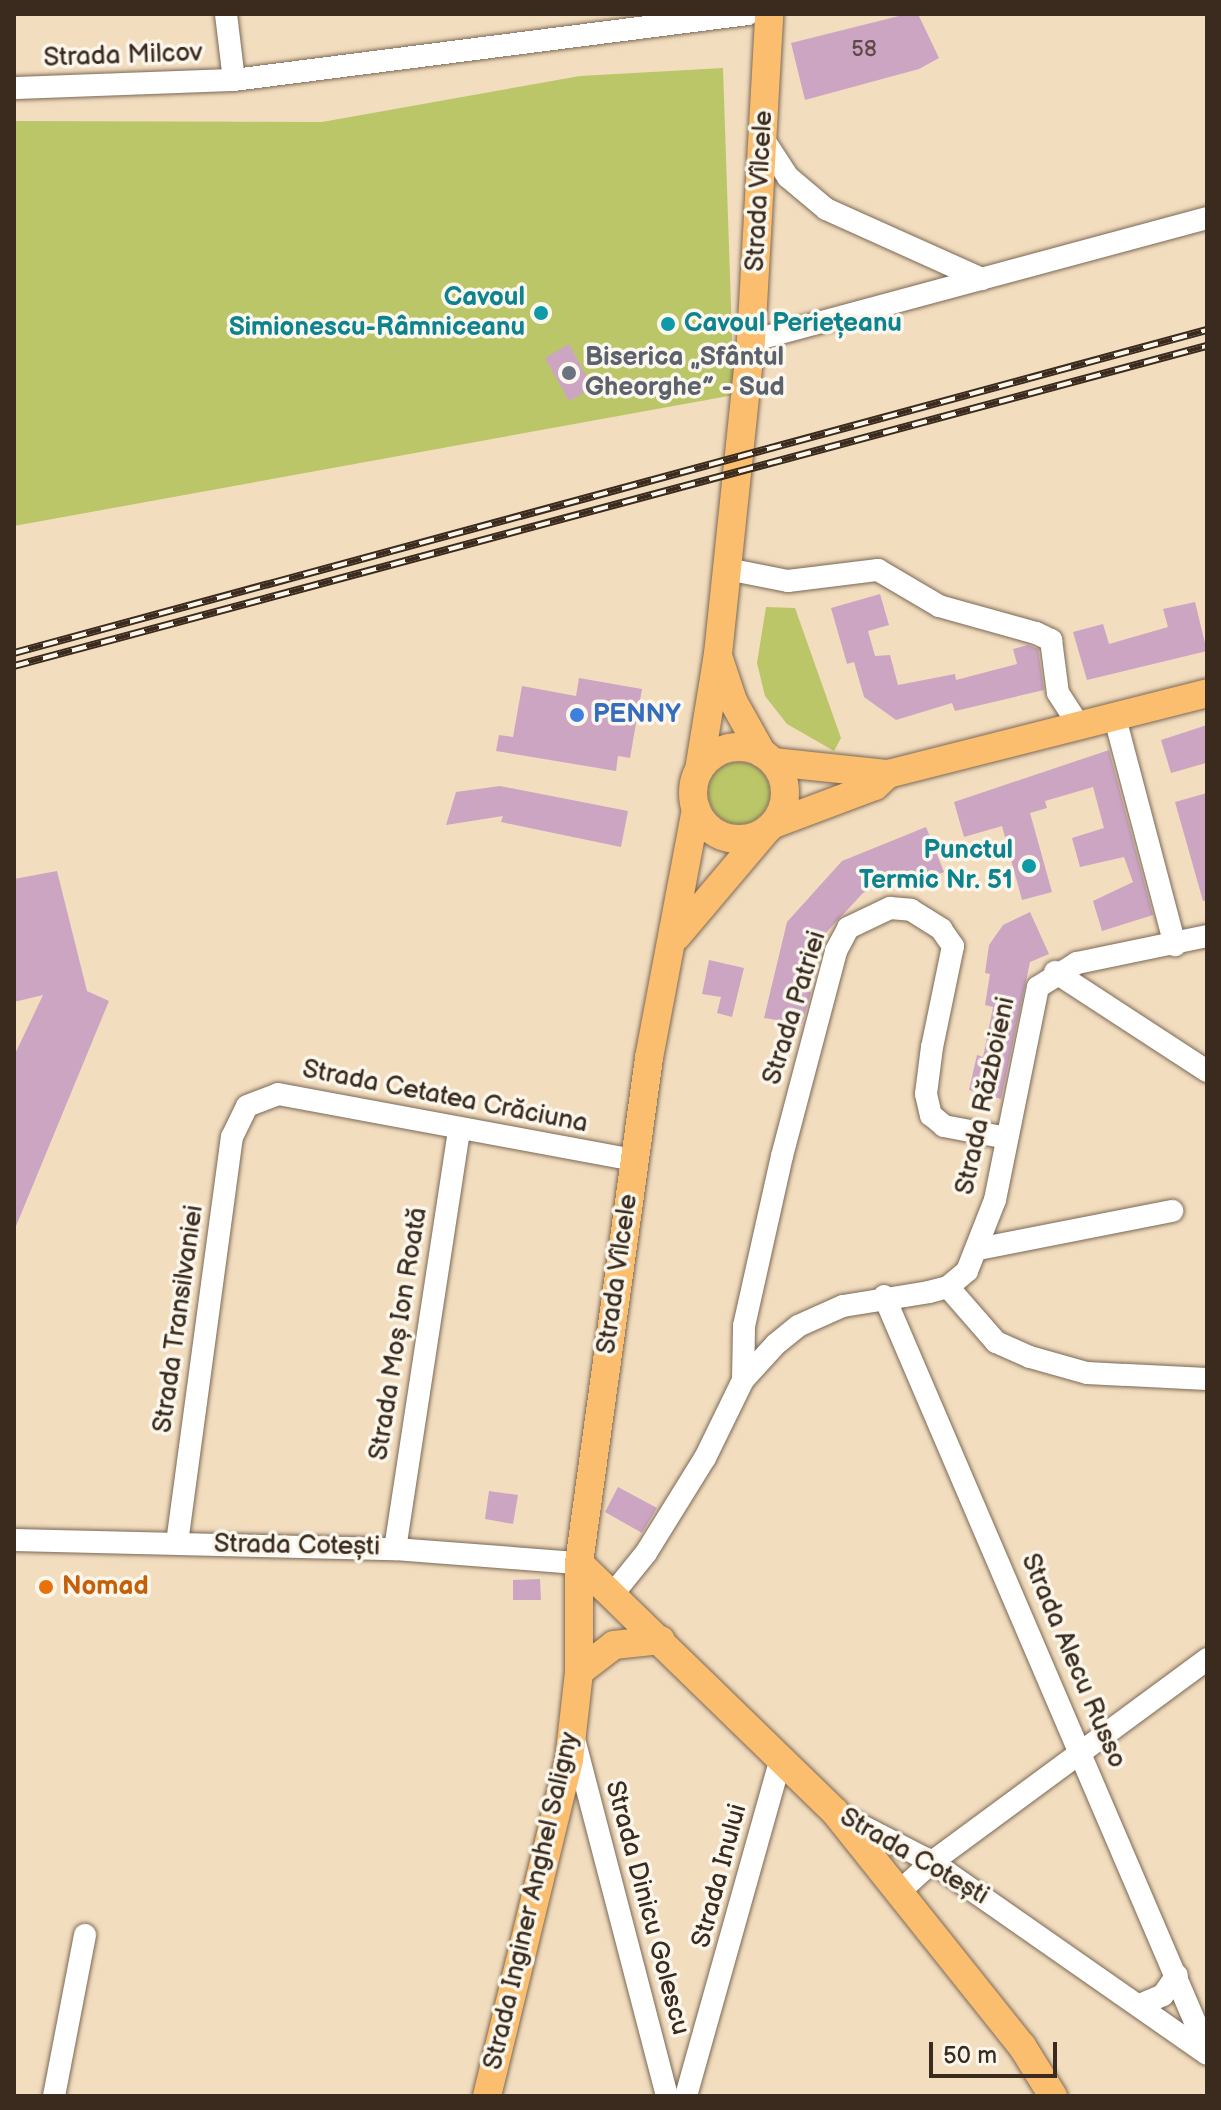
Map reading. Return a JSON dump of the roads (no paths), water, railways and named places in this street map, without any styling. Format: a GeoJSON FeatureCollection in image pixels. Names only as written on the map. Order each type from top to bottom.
{"type":"FeatureCollection","features":[{"type":"Feature","properties":{"kind":"main road","name":"Strada Vîlcele"},"geometry":{"type":"LineString","coordinates":[[699,770],[718,654],[751,341],[769,14]]}},
{"type":"Feature","properties":{"kind":"main road","name":"Strada Vîlcele"},"geometry":{"type":"LineString","coordinates":[[718,654],[733,701],[768,757]]}},
{"type":"Feature","properties":{"kind":"main road"},"geometry":{"type":"LineString","coordinates":[[888,774],[875,786],[769,828],[725,837],[703,821],[696,809],[693,791],[699,770],[720,751],[748,748],[768,757],[888,774],[1207,693]]}},
{"type":"Feature","properties":{"kind":"main road"},"geometry":{"type":"LineString","coordinates":[[673,941],[769,828],[785,799],[768,757]]}},
{"type":"Feature","properties":{"kind":"main road","name":"Strada Vîlcele"},"geometry":{"type":"LineString","coordinates":[[579,1563],[634,1160],[696,809]]}},
{"type":"Feature","properties":{"kind":"main road"},"geometry":{"type":"LineString","coordinates":[[579,1563],[612,1595]]}},
{"type":"Feature","properties":{"kind":"main road","name":"Strada Inginer Anghel Saligny"},"geometry":{"type":"LineString","coordinates":[[487,2096],[572,1734],[579,1672],[579,1563]]}},
{"type":"Feature","properties":{"kind":"main road","name":"Strada Cotești"},"geometry":{"type":"LineString","coordinates":[[612,1595],[835,1812]]}},
{"type":"Feature","properties":{"kind":"main road"},"geometry":{"type":"LineString","coordinates":[[579,1672],[614,1645],[661,1640]]}},
{"type":"Feature","properties":{"kind":"main road"},"geometry":{"type":"LineString","coordinates":[[835,1812],[1022,2046],[1053,2096]]}},
{"type":"Feature","properties":{"kind":"street","name":"Strada Milcov"},"geometry":{"type":"LineString","coordinates":[[226,14],[234,80]]}},
{"type":"Feature","properties":{"kind":"street","name":"Strada Milcov"},"geometry":{"type":"LineString","coordinates":[[14,88],[234,80],[748,14]]}},
{"type":"Feature","properties":{"kind":"street"},"geometry":{"type":"LineString","coordinates":[[762,137],[788,177],[826,209],[982,279]]}},
{"type":"Feature","properties":{"kind":"street"},"geometry":{"type":"LineString","coordinates":[[751,341],[1207,218]]}},
{"type":"Feature","properties":{"kind":"street"},"geometry":{"type":"LineString","coordinates":[[727,569],[788,581],[878,570],[939,606],[1036,633],[1051,640],[1058,693],[1080,727]]}},
{"type":"Feature","properties":{"kind":"street"},"geometry":{"type":"LineString","coordinates":[[1115,718],[1175,945]]}},
{"type":"Feature","properties":{"kind":"street","name":"Strada Patriei"},"geometry":{"type":"LineString","coordinates":[[743,1380],[744,1326],[782,1156],[836,951],[848,928],[890,908],[911,910],[941,929],[953,946],[932,1047],[926,1094],[931,1115],[944,1126],[1007,1138]]}},
{"type":"Feature","properties":{"kind":"street"},"geometry":{"type":"LineString","coordinates":[[1055,972],[1207,936]]}},
{"type":"Feature","properties":{"kind":"street"},"geometry":{"type":"LineString","coordinates":[[1055,972],[1207,1071]]}},
{"type":"Feature","properties":{"kind":"street","name":"Strada Războieni"},"geometry":{"type":"LineString","coordinates":[[948,1287],[967,1271],[978,1249],[1007,1138],[1038,987],[1055,972]]}},
{"type":"Feature","properties":{"kind":"street","name":"Strada Cetatea Crăciuna"},"geometry":{"type":"LineString","coordinates":[[247,1106],[278,1094],[634,1160]]}},
{"type":"Feature","properties":{"kind":"street","name":"Strada Transilvaniei"},"geometry":{"type":"LineString","coordinates":[[177,1543],[232,1137],[247,1106]]}},
{"type":"Feature","properties":{"kind":"street","name":"Strada Moș Ion Roată"},"geometry":{"type":"LineString","coordinates":[[395,1549],[459,1129]]}},
{"type":"Feature","properties":{"kind":"street"},"geometry":{"type":"LineString","coordinates":[[978,1249],[1172,1211]]}},
{"type":"Feature","properties":{"kind":"street"},"geometry":{"type":"LineString","coordinates":[[612,1595],[646,1553],[705,1458],[743,1380],[798,1326],[884,1296],[948,1287],[996,1342],[1030,1357],[1087,1373],[1159,1381],[1207,1379]]}},
{"type":"Feature","properties":{"kind":"street","name":"Strada Alecu Russo"},"geometry":{"type":"LineString","coordinates":[[884,1296],[1177,1975],[1206,2052]]}},
{"type":"Feature","properties":{"kind":"street","name":"Strada Cotești"},"geometry":{"type":"LineString","coordinates":[[14,1540],[395,1549],[579,1563]]}},
{"type":"Feature","properties":{"kind":"street"},"geometry":{"type":"LineString","coordinates":[[900,1891],[932,1862],[1207,1659]]}},
{"type":"Feature","properties":{"kind":"street","name":"Strada Dinicu Golescu"},"geometry":{"type":"LineString","coordinates":[[572,1734],[667,2096]]}},
{"type":"Feature","properties":{"kind":"street","name":"Strada Inului"},"geometry":{"type":"LineString","coordinates":[[686,2096],[780,1761]]}},
{"type":"Feature","properties":{"kind":"street","name":"Strada Cotești"},"geometry":{"type":"LineString","coordinates":[[835,1812],[932,1862],[1206,2052]]}},
{"type":"Feature","properties":{"kind":"street"},"geometry":{"type":"LineString","coordinates":[[54,2096],[85,1935]]}},
{"type":"Feature","properties":{"kind":"street"},"geometry":{"type":"LineString","coordinates":[[1140,2005],[1163,1995],[1177,1975]]}},
{"type":"Feature","properties":{"kind":"railway"},"geometry":{"type":"LineString","coordinates":[[14,653],[1207,330]]}},
{"type":"Feature","properties":{"kind":"railway"},"geometry":{"type":"LineString","coordinates":[[14,666],[1207,346]]}},
{"type":"Feature","properties":{"kind":"place","name":"Cavoul Simionescu-Râmniceanu"},"geometry":{"type":"Point","coordinates":[541,313]}},
{"type":"Feature","properties":{"kind":"place","name":"Cavoul Periețeanu"},"geometry":{"type":"Point","coordinates":[668,324]}},
{"type":"Feature","properties":{"kind":"place","name":"Biserica „Sfântul Gheorghe” - Sud"},"geometry":{"type":"Point","coordinates":[569,373]}},
{"type":"Feature","properties":{"kind":"place","name":"PENNY"},"geometry":{"type":"Point","coordinates":[577,715]}},
{"type":"Feature","properties":{"kind":"place","name":"Punctul Termic Nr. 51"},"geometry":{"type":"Point","coordinates":[1029,866]}},
{"type":"Feature","properties":{"kind":"place","name":"Nomad"},"geometry":{"type":"Point","coordinates":[46,1587]}}]}
